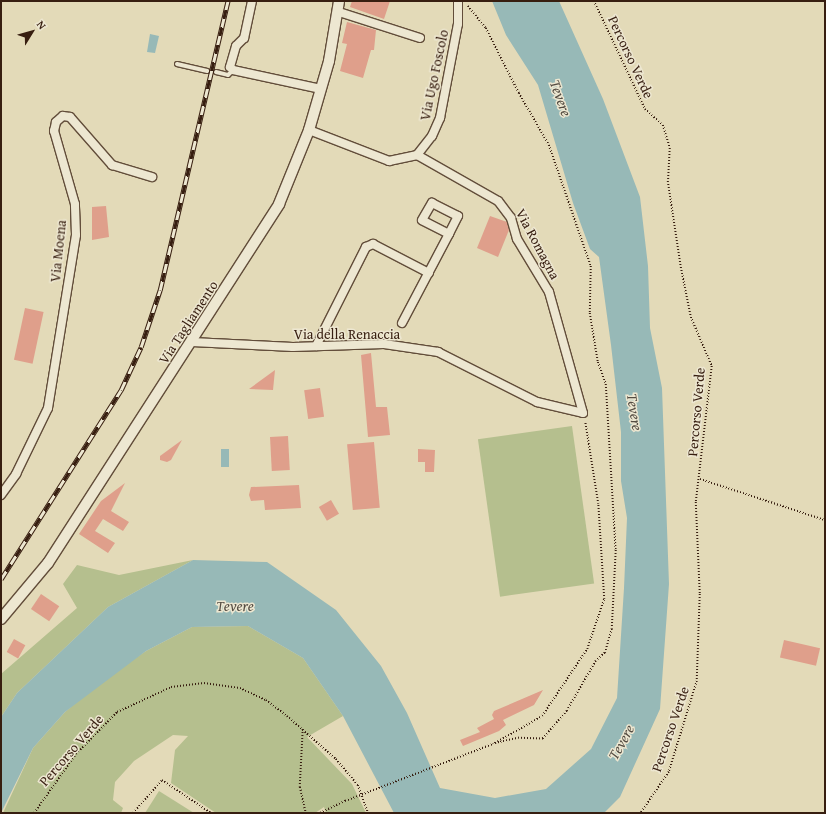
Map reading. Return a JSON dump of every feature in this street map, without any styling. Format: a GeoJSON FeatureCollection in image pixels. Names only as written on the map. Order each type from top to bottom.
{"type":"FeatureCollection","features":[{"type":"Feature","properties":{"kind":"street"},"geometry":{"type":"LineString","coordinates":[[252,1],[244,38],[236,46],[230,67],[233,70],[321,89]]}},
{"type":"Feature","properties":{"kind":"street","name":"Via Tagliamento"},"geometry":{"type":"LineString","coordinates":[[1,619],[35,581],[192,342],[279,204],[309,130],[321,89],[339,12],[339,1]]}},
{"type":"Feature","properties":{"kind":"street","name":"Via Ugo Foscolo"},"geometry":{"type":"LineString","coordinates":[[417,155],[432,136],[440,118],[458,24],[458,1]]}},
{"type":"Feature","properties":{"kind":"street"},"geometry":{"type":"LineString","coordinates":[[339,12],[420,38]]}},
{"type":"Feature","properties":{"kind":"street","name":"Via Moena"},"geometry":{"type":"LineString","coordinates":[[1,496],[16,474],[48,408],[76,235],[75,204],[54,131],[56,122],[62,116],[70,117],[112,165],[152,177]]}},
{"type":"Feature","properties":{"kind":"street"},"geometry":{"type":"LineString","coordinates":[[309,130],[389,161],[417,155]]}},
{"type":"Feature","properties":{"kind":"street","name":"Via Romagna"},"geometry":{"type":"LineString","coordinates":[[417,155],[498,201],[511,218],[517,239],[549,292],[583,413]]}},
{"type":"Feature","properties":{"kind":"street"},"geometry":{"type":"LineString","coordinates":[[402,324],[449,234]]}},
{"type":"Feature","properties":{"kind":"street"},"geometry":{"type":"LineString","coordinates":[[316,346],[366,247],[373,244],[428,273]]}},
{"type":"Feature","properties":{"kind":"street","name":"Via della Renaccia"},"geometry":{"type":"LineString","coordinates":[[192,342],[316,346],[384,344],[438,352],[537,402],[583,413]]}},
{"type":"Feature","properties":{"kind":"lane"},"geometry":{"type":"LineString","coordinates":[[177,64],[207,71]]}},
{"type":"Feature","properties":{"kind":"lane"},"geometry":{"type":"LineString","coordinates":[[216,72],[228,75],[233,70]]}},
{"type":"Feature","properties":{"kind":"path","name":"Percorso Verde"},"geometry":{"type":"LineString","coordinates":[[594,1],[645,109],[663,125],[670,148],[668,181],[681,268],[691,317],[712,366],[700,479],[696,502],[700,594],[697,682],[669,772],[641,813]]}},
{"type":"Feature","properties":{"kind":"path"},"geometry":{"type":"LineString","coordinates":[[320,813],[345,801],[493,744],[542,716],[587,649],[604,599],[598,504],[583,413]]}},
{"type":"Feature","properties":{"kind":"path"},"geometry":{"type":"LineString","coordinates":[[700,479],[825,520]]}},
{"type":"Feature","properties":{"kind":"path","name":"Percorso Verde"},"geometry":{"type":"LineString","coordinates":[[34,813],[76,754],[117,712],[171,687],[204,682],[240,688],[266,700],[303,729],[336,759],[358,786],[368,813]]}},
{"type":"Feature","properties":{"kind":"path"},"geometry":{"type":"LineString","coordinates":[[303,729],[300,787],[306,813]]}},
{"type":"Feature","properties":{"kind":"path"},"geometry":{"type":"LineString","coordinates":[[133,813],[162,780],[211,813]]}},
{"type":"Feature","properties":{"kind":"green space"},"geometry":{"type":"Polygon","coordinates":[[[572,426],[594,583],[500,597],[478,439],[572,426]]]}},
{"type":"Feature","properties":{"kind":"green space"},"geometry":{"type":"Polygon","coordinates":[[[193,560],[108,607],[17,693],[1,717],[1,674],[77,608],[63,584],[77,565],[119,575],[193,560]]]}},
{"type":"Feature","properties":{"kind":"green space"},"geometry":{"type":"Polygon","coordinates":[[[248,626],[303,658],[343,716],[307,737],[352,784],[366,813],[326,813],[324,807],[315,813],[216,813],[171,783],[175,750],[188,736],[173,735],[134,761],[115,782],[113,800],[123,808],[121,813],[3,813],[33,748],[65,712],[107,677],[146,651],[192,627],[248,626]]]}},
{"type":"Feature","properties":{"kind":"green space"},"geometry":{"type":"Polygon","coordinates":[[[159,791],[194,813],[145,813],[159,791]]]}},
{"type":"Feature","properties":{"kind":"water","name":"Tevere"},"geometry":{"type":"Polygon","coordinates":[[[492,1],[559,1],[603,99],[640,197],[648,266],[650,328],[662,388],[669,584],[660,709],[620,797],[604,813],[394,813],[343,716],[303,658],[248,626],[192,627],[146,651],[65,712],[33,748],[1,813],[1,717],[17,693],[108,607],[193,560],[267,562],[336,610],[381,666],[407,713],[440,788],[495,798],[546,789],[591,749],[617,698],[624,588],[627,518],[621,481],[621,432],[611,345],[599,257],[590,249],[573,203],[538,85],[506,35],[492,1]]]}},
{"type":"Feature","properties":{"kind":"water"},"geometry":{"type":"Polygon","coordinates":[[[150,34],[159,36],[155,53],[147,52],[150,34]]]}},
{"type":"Feature","properties":{"kind":"water"},"geometry":{"type":"Polygon","coordinates":[[[221,449],[229,449],[229,467],[221,467],[221,449]]]}},
{"type":"Feature","properties":{"kind":"building"},"geometry":{"type":"Polygon","coordinates":[[[352,1],[390,1],[384,19],[350,7],[352,1]]]}},
{"type":"Feature","properties":{"kind":"building"},"geometry":{"type":"Polygon","coordinates":[[[347,22],[376,30],[374,50],[371,50],[363,78],[340,71],[347,44],[342,43],[347,22]]]}},
{"type":"Feature","properties":{"kind":"building"},"geometry":{"type":"Polygon","coordinates":[[[106,206],[109,237],[92,240],[92,207],[106,206]]]}},
{"type":"Feature","properties":{"kind":"building"},"geometry":{"type":"Polygon","coordinates":[[[490,216],[507,222],[509,230],[498,257],[477,248],[490,216]]]}},
{"type":"Feature","properties":{"kind":"building"},"geometry":{"type":"Polygon","coordinates":[[[25,308],[44,312],[33,364],[14,360],[25,308]]]}},
{"type":"Feature","properties":{"kind":"building"},"geometry":{"type":"Polygon","coordinates":[[[371,353],[376,407],[387,407],[390,435],[368,437],[361,355],[371,353]]]}},
{"type":"Feature","properties":{"kind":"building"},"geometry":{"type":"Polygon","coordinates":[[[275,370],[273,390],[249,389],[275,370]]]}},
{"type":"Feature","properties":{"kind":"building"},"geometry":{"type":"Polygon","coordinates":[[[320,388],[324,417],[308,419],[304,390],[320,388]]]}},
{"type":"Feature","properties":{"kind":"building"},"geometry":{"type":"Polygon","coordinates":[[[288,436],[290,470],[272,471],[270,437],[288,436]]]}},
{"type":"Feature","properties":{"kind":"building"},"geometry":{"type":"Polygon","coordinates":[[[182,440],[171,460],[167,462],[160,460],[160,456],[182,440]]]}},
{"type":"Feature","properties":{"kind":"building"},"geometry":{"type":"Polygon","coordinates":[[[374,442],[380,508],[353,510],[347,444],[374,442]]]}},
{"type":"Feature","properties":{"kind":"building"},"geometry":{"type":"Polygon","coordinates":[[[418,449],[435,450],[434,472],[425,472],[425,462],[418,462],[418,449]]]}},
{"type":"Feature","properties":{"kind":"building"},"geometry":{"type":"Polygon","coordinates":[[[125,483],[111,511],[129,522],[123,531],[103,519],[95,531],[115,543],[108,553],[79,534],[101,501],[125,483]]]}},
{"type":"Feature","properties":{"kind":"building"},"geometry":{"type":"Polygon","coordinates":[[[299,485],[301,508],[265,510],[264,500],[251,501],[249,495],[251,487],[299,485]]]}},
{"type":"Feature","properties":{"kind":"building"},"geometry":{"type":"Polygon","coordinates":[[[331,500],[339,514],[327,521],[319,507],[331,500]]]}},
{"type":"Feature","properties":{"kind":"building"},"geometry":{"type":"Polygon","coordinates":[[[41,594],[59,606],[49,621],[31,609],[41,594]]]}},
{"type":"Feature","properties":{"kind":"building"},"geometry":{"type":"Polygon","coordinates":[[[14,639],[25,645],[18,658],[7,652],[14,639]]]}},
{"type":"Feature","properties":{"kind":"building"},"geometry":{"type":"Polygon","coordinates":[[[784,640],[820,648],[816,666],[780,658],[784,640]]]}},
{"type":"Feature","properties":{"kind":"building"},"geometry":{"type":"Polygon","coordinates":[[[543,690],[534,705],[503,720],[506,725],[499,731],[463,746],[460,740],[480,732],[477,728],[494,719],[492,715],[494,711],[543,690]]]}},
{"type":"Feature","properties":{"kind":"railway"},"geometry":{"type":"LineString","coordinates":[[1,579],[121,390],[141,347],[160,290],[228,1]]}}]}
